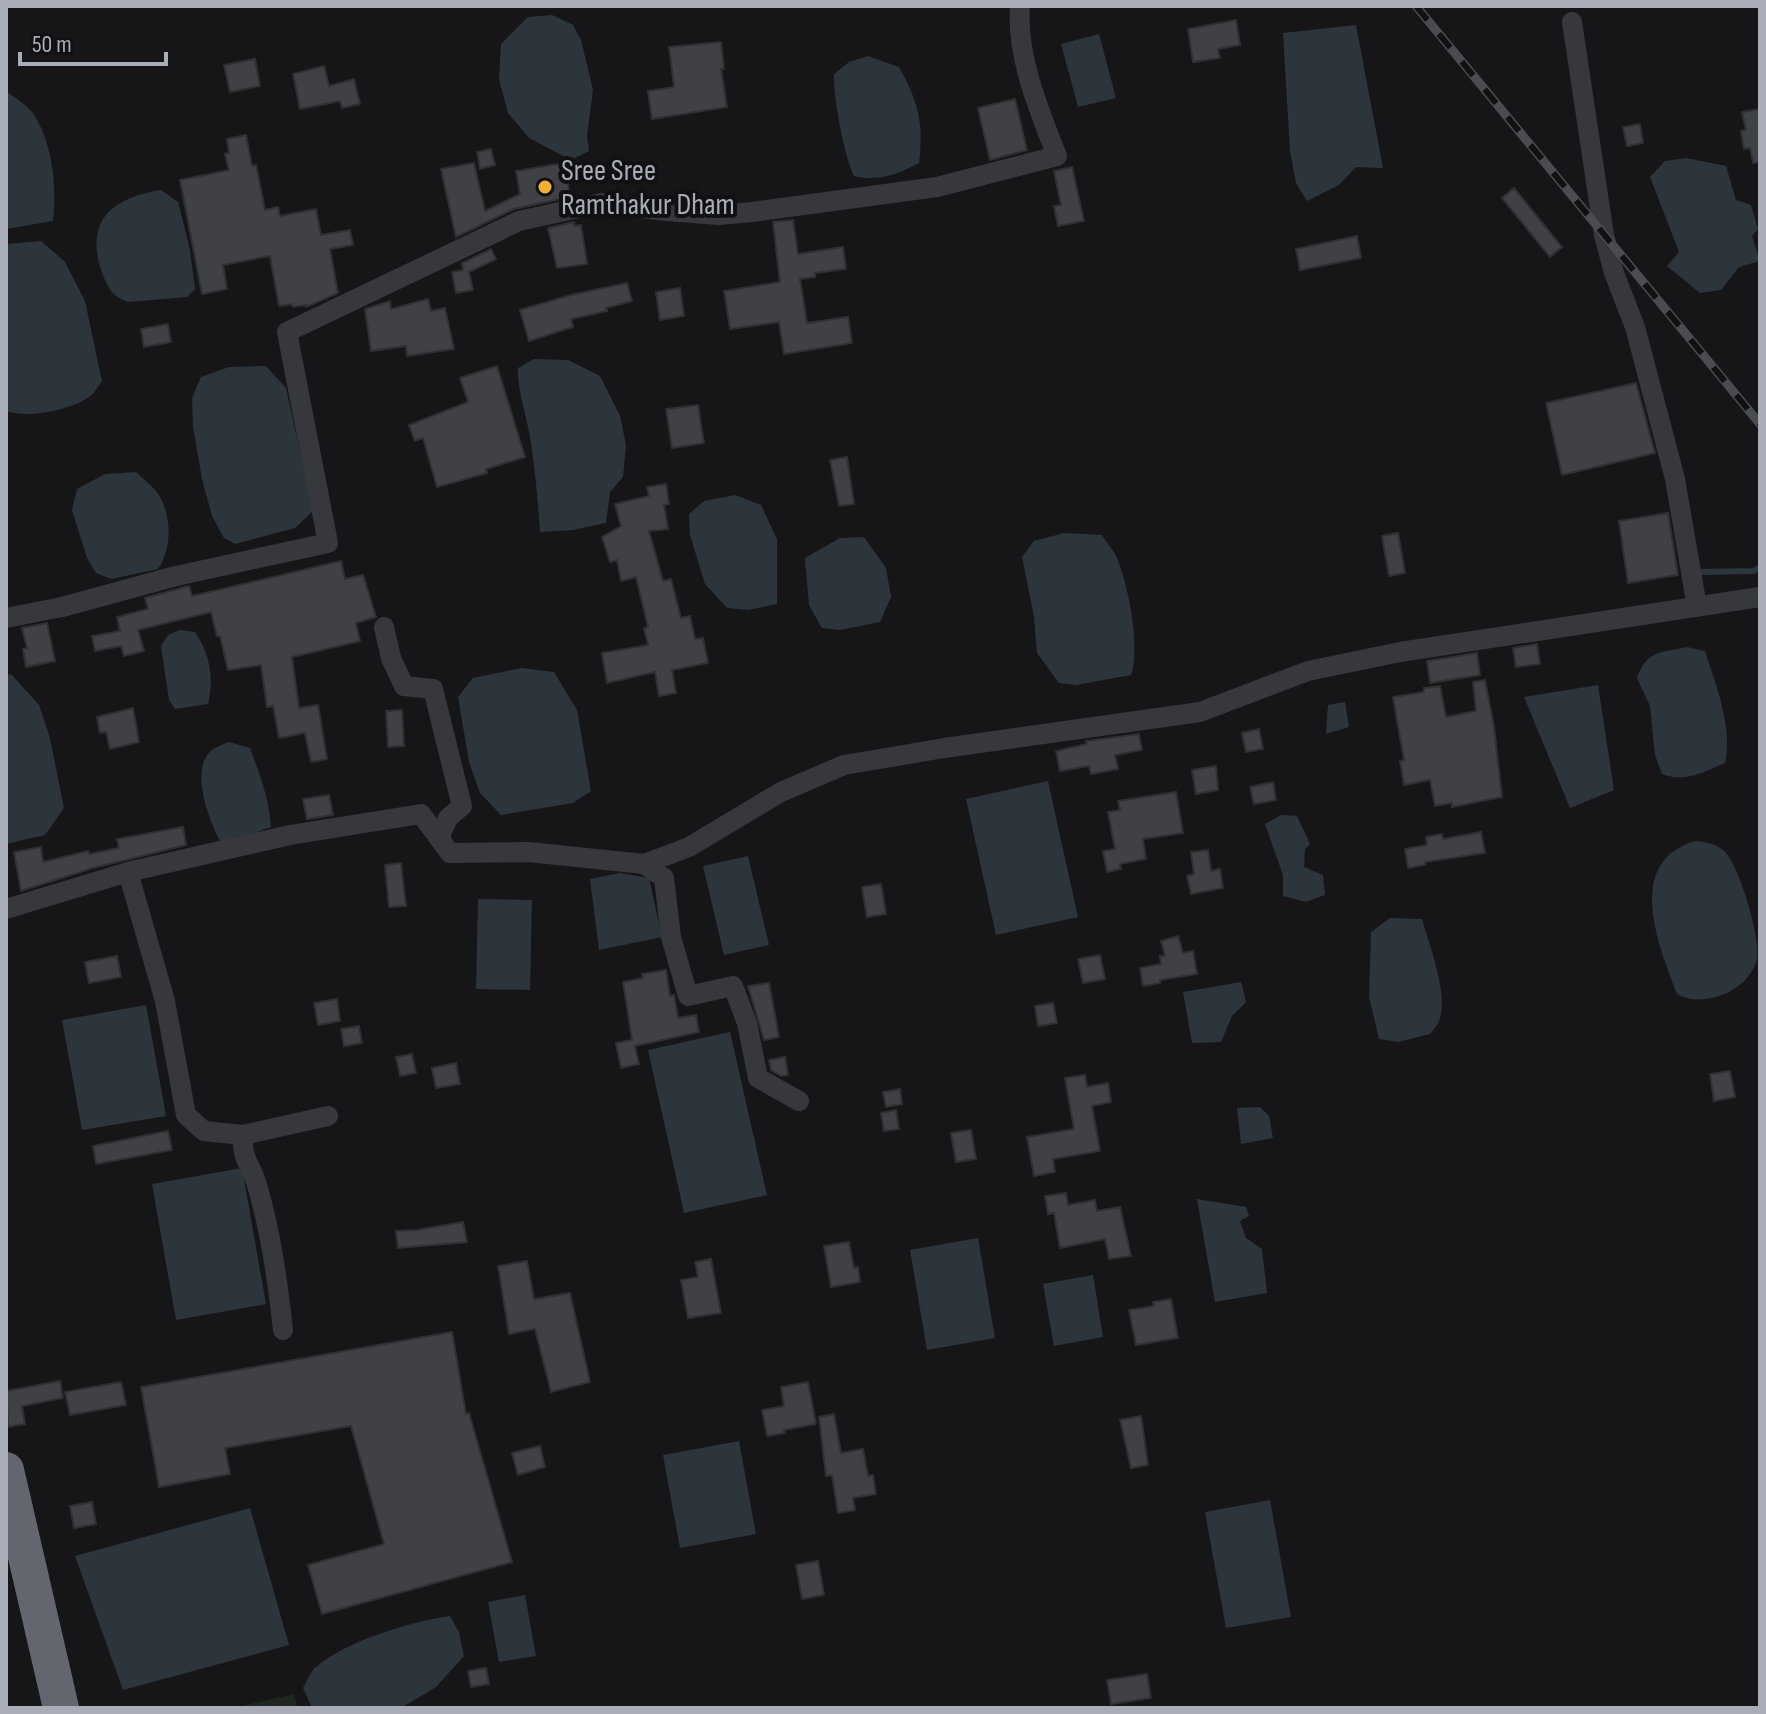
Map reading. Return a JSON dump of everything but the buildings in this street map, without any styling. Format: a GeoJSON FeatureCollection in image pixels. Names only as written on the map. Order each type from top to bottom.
{"type":"FeatureCollection","features":[{"type":"Feature","properties":{"kind":"highway"},"geometry":{"type":"LineString","coordinates":[[6,1470],[61,1708]]}},
{"type":"Feature","properties":{"kind":"highway"},"geometry":{"type":"LineString","coordinates":[[6,1566],[44,1708]]}},
{"type":"Feature","properties":{"kind":"street"},"geometry":{"type":"LineString","coordinates":[[6,618],[328,543],[287,332],[519,221],[601,203],[719,215],[752,212],[937,187],[1057,156],[1028,72],[1019,19],[1020,6]]}},
{"type":"Feature","properties":{"kind":"street"},"geometry":{"type":"LineString","coordinates":[[1572,22],[1604,235],[1614,273],[1635,327],[1671,464],[1697,607]]}},
{"type":"Feature","properties":{"kind":"street"},"geometry":{"type":"LineString","coordinates":[[6,909],[128,872],[290,835],[421,814],[450,853],[529,852],[644,864],[689,847],[781,792],[844,765],[1200,712],[1308,671],[1400,652],[1760,597]]}},
{"type":"Feature","properties":{"kind":"street"},"geometry":{"type":"LineString","coordinates":[[384,627],[391,658],[404,686],[433,689],[438,708],[462,806],[448,818],[439,838]]}},
{"type":"Feature","properties":{"kind":"street"},"geometry":{"type":"LineString","coordinates":[[644,864],[664,878],[671,937],[688,996],[733,986],[747,1023],[758,1078],[799,1101]]}},
{"type":"Feature","properties":{"kind":"street"},"geometry":{"type":"LineString","coordinates":[[128,872],[165,1001],[186,1115],[204,1131],[243,1135],[328,1116]]}},
{"type":"Feature","properties":{"kind":"street"},"geometry":{"type":"LineString","coordinates":[[243,1135],[243,1154],[256,1181],[279,1289],[283,1330]]}},
{"type":"Feature","properties":{"kind":"shaded area"},"geometry":{"type":"Polygon","coordinates":[[[552,15],[573,25],[581,40],[593,90],[587,136],[589,151],[571,160],[529,138],[508,113],[499,79],[501,44],[528,17],[552,15]]]}},
{"type":"Feature","properties":{"kind":"shaded area"},"geometry":{"type":"Polygon","coordinates":[[[1356,25],[1383,168],[1356,167],[1339,185],[1307,201],[1296,183],[1290,151],[1283,33],[1356,25]]]}},
{"type":"Feature","properties":{"kind":"shaded area"},"geometry":{"type":"Polygon","coordinates":[[[1099,34],[1116,98],[1078,107],[1061,44],[1099,34]]]}},
{"type":"Feature","properties":{"kind":"shaded area"},"geometry":{"type":"Polygon","coordinates":[[[868,56],[899,67],[915,102],[921,136],[919,163],[896,174],[871,178],[854,176],[850,167],[834,84],[834,74],[849,62],[868,56]]]}},
{"type":"Feature","properties":{"kind":"shaded area"},"geometry":{"type":"Polygon","coordinates":[[[6,91],[32,112],[46,141],[54,181],[53,221],[6,229],[6,91]]]}},
{"type":"Feature","properties":{"kind":"shaded area"},"geometry":{"type":"Polygon","coordinates":[[[1686,158],[1726,166],[1736,200],[1751,205],[1758,229],[1752,236],[1760,261],[1739,267],[1721,290],[1700,293],[1667,266],[1679,252],[1650,177],[1665,161],[1686,158]]]}},
{"type":"Feature","properties":{"kind":"shaded area"},"geometry":{"type":"Polygon","coordinates":[[[161,190],[178,202],[190,250],[195,289],[187,297],[128,302],[110,290],[101,270],[97,252],[100,224],[117,205],[161,190]]]}},
{"type":"Feature","properties":{"kind":"shaded area"},"geometry":{"type":"Polygon","coordinates":[[[41,241],[65,262],[85,301],[102,381],[91,396],[71,406],[36,414],[15,413],[6,411],[6,244],[41,241]]]}},
{"type":"Feature","properties":{"kind":"shaded area"},"geometry":{"type":"Polygon","coordinates":[[[534,359],[568,360],[600,376],[620,416],[626,445],[623,477],[610,492],[606,523],[573,530],[540,532],[532,449],[518,377],[518,368],[534,359]]]}},
{"type":"Feature","properties":{"kind":"shaded area"},"geometry":{"type":"Polygon","coordinates":[[[266,366],[286,388],[313,511],[295,528],[235,544],[224,538],[212,516],[193,427],[192,398],[201,377],[229,367],[266,366]]]}},
{"type":"Feature","properties":{"kind":"shaded area"},"geometry":{"type":"Polygon","coordinates":[[[136,472],[157,492],[163,504],[169,532],[166,552],[158,569],[111,579],[96,573],[87,558],[72,510],[77,489],[105,474],[136,472]]]}},
{"type":"Feature","properties":{"kind":"shaded area"},"geometry":{"type":"Polygon","coordinates":[[[735,495],[761,505],[777,539],[777,604],[748,610],[727,608],[705,584],[690,535],[689,514],[704,501],[735,495]]]}},
{"type":"Feature","properties":{"kind":"shaded area"},"geometry":{"type":"Polygon","coordinates":[[[1064,533],[1102,535],[1116,556],[1132,616],[1135,649],[1131,675],[1076,685],[1059,683],[1037,653],[1034,617],[1022,557],[1034,541],[1064,533]]]}},
{"type":"Feature","properties":{"kind":"shaded area"},"geometry":{"type":"Polygon","coordinates":[[[864,537],[886,568],[891,597],[880,622],[840,630],[822,628],[809,605],[805,558],[840,538],[864,537]]]}},
{"type":"Feature","properties":{"kind":"shaded area"},"geometry":{"type":"Polygon","coordinates":[[[180,630],[195,632],[200,640],[209,666],[211,685],[208,704],[175,709],[169,700],[161,646],[168,635],[180,630]]]}},
{"type":"Feature","properties":{"kind":"shaded area"},"geometry":{"type":"Polygon","coordinates":[[[1687,647],[1705,651],[1722,706],[1727,749],[1725,763],[1694,775],[1679,777],[1662,774],[1655,755],[1650,706],[1637,678],[1650,657],[1687,647]]]}},
{"type":"Feature","properties":{"kind":"shaded area"},"geometry":{"type":"Polygon","coordinates":[[[522,668],[554,672],[577,710],[591,791],[573,803],[501,815],[480,793],[469,762],[458,697],[473,678],[522,668]]]}},
{"type":"Feature","properties":{"kind":"shaded area"},"geometry":{"type":"Polygon","coordinates":[[[11,674],[39,705],[50,738],[64,808],[45,835],[6,844],[6,675],[11,674]]]}},
{"type":"Feature","properties":{"kind":"shaded area"},"geometry":{"type":"Polygon","coordinates":[[[1598,685],[1614,790],[1570,808],[1524,697],[1598,685]]]}},
{"type":"Feature","properties":{"kind":"shaded area"},"geometry":{"type":"Polygon","coordinates":[[[1345,702],[1349,727],[1326,734],[1328,705],[1345,702]]]}},
{"type":"Feature","properties":{"kind":"shaded area"},"geometry":{"type":"Polygon","coordinates":[[[229,742],[250,748],[261,777],[271,827],[241,838],[220,841],[203,794],[202,769],[205,758],[212,750],[229,742]]]}},
{"type":"Feature","properties":{"kind":"shaded area"},"geometry":{"type":"Polygon","coordinates":[[[1048,781],[1078,917],[996,935],[966,799],[1048,781]]]}},
{"type":"Feature","properties":{"kind":"shaded area"},"geometry":{"type":"Polygon","coordinates":[[[1281,815],[1297,816],[1310,844],[1305,849],[1304,867],[1323,875],[1325,895],[1306,902],[1283,896],[1283,875],[1265,824],[1281,815]]]}},
{"type":"Feature","properties":{"kind":"shaded area"},"geometry":{"type":"Polygon","coordinates":[[[1696,841],[1719,847],[1731,860],[1748,903],[1757,949],[1755,965],[1743,982],[1719,996],[1698,1000],[1677,994],[1662,953],[1652,907],[1653,886],[1660,867],[1673,851],[1696,841]]]}},
{"type":"Feature","properties":{"kind":"shaded area"},"geometry":{"type":"Polygon","coordinates":[[[748,856],[769,945],[724,955],[703,866],[748,856]]]}},
{"type":"Feature","properties":{"kind":"shaded area"},"geometry":{"type":"Polygon","coordinates":[[[620,873],[649,878],[662,937],[599,950],[590,879],[620,873]]]}},
{"type":"Feature","properties":{"kind":"shaded area"},"geometry":{"type":"Polygon","coordinates":[[[478,899],[532,900],[530,990],[476,989],[478,899]]]}},
{"type":"Feature","properties":{"kind":"shaded area"},"geometry":{"type":"Polygon","coordinates":[[[1390,918],[1422,919],[1442,995],[1439,1020],[1430,1034],[1398,1042],[1379,1039],[1369,997],[1371,932],[1390,918]]]}},
{"type":"Feature","properties":{"kind":"shaded area"},"geometry":{"type":"Polygon","coordinates":[[[1241,982],[1246,1002],[1232,1016],[1221,1042],[1192,1043],[1183,992],[1241,982]]]}},
{"type":"Feature","properties":{"kind":"shaded area"},"geometry":{"type":"Polygon","coordinates":[[[146,1005],[166,1116],[82,1130],[62,1020],[146,1005]]]}},
{"type":"Feature","properties":{"kind":"shaded area"},"geometry":{"type":"Polygon","coordinates":[[[730,1032],[767,1195],[684,1213],[648,1050],[730,1032]]]}},
{"type":"Feature","properties":{"kind":"shaded area"},"geometry":{"type":"Polygon","coordinates":[[[1260,1107],[1269,1116],[1273,1138],[1241,1144],[1237,1108],[1260,1107]]]}},
{"type":"Feature","properties":{"kind":"shaded area"},"geometry":{"type":"Polygon","coordinates":[[[242,1168],[266,1304],[176,1320],[152,1184],[242,1168]]]}},
{"type":"Feature","properties":{"kind":"shaded area"},"geometry":{"type":"Polygon","coordinates":[[[1197,1199],[1246,1207],[1249,1216],[1240,1221],[1246,1238],[1262,1249],[1267,1293],[1215,1302],[1197,1199]]]}},
{"type":"Feature","properties":{"kind":"shaded area"},"geometry":{"type":"Polygon","coordinates":[[[978,1238],[995,1338],[927,1350],[910,1250],[978,1238]]]}},
{"type":"Feature","properties":{"kind":"shaded area"},"geometry":{"type":"Polygon","coordinates":[[[1093,1275],[1103,1337],[1054,1346],[1043,1284],[1093,1275]]]}},
{"type":"Feature","properties":{"kind":"shaded area"},"geometry":{"type":"Polygon","coordinates":[[[739,1441],[756,1534],[680,1548],[663,1455],[739,1441]]]}},
{"type":"Feature","properties":{"kind":"shaded area"},"geometry":{"type":"Polygon","coordinates":[[[1270,1500],[1291,1617],[1226,1628],[1205,1512],[1270,1500]]]}},
{"type":"Feature","properties":{"kind":"shaded area"},"geometry":{"type":"Polygon","coordinates":[[[250,1508],[289,1645],[123,1690],[75,1556],[250,1508]]]}},
{"type":"Feature","properties":{"kind":"shaded area"},"geometry":{"type":"Polygon","coordinates":[[[525,1595],[536,1656],[499,1662],[488,1602],[525,1595]]]}},
{"type":"Feature","properties":{"kind":"shaded area"},"geometry":{"type":"Polygon","coordinates":[[[450,1616],[459,1632],[464,1656],[436,1687],[401,1708],[312,1708],[303,1688],[314,1669],[329,1657],[380,1634],[450,1616]]]}},
{"type":"Feature","properties":{"kind":"shaded area"},"geometry":{"type":"Polygon","coordinates":[[[294,1694],[298,1708],[233,1708],[294,1694]]]}},
{"type":"Feature","properties":{"kind":"waterway"},"geometry":{"type":"LineString","coordinates":[[1700,572],[1754,571],[1760,567]]}},
{"type":"Feature","properties":{"kind":"railway"},"geometry":{"type":"LineString","coordinates":[[1416,6],[1760,424]]}},
{"type":"Feature","properties":{"kind":"place","name":"Sree Sree Ramthakur Dham"},"geometry":{"type":"Point","coordinates":[545,187]}}]}
